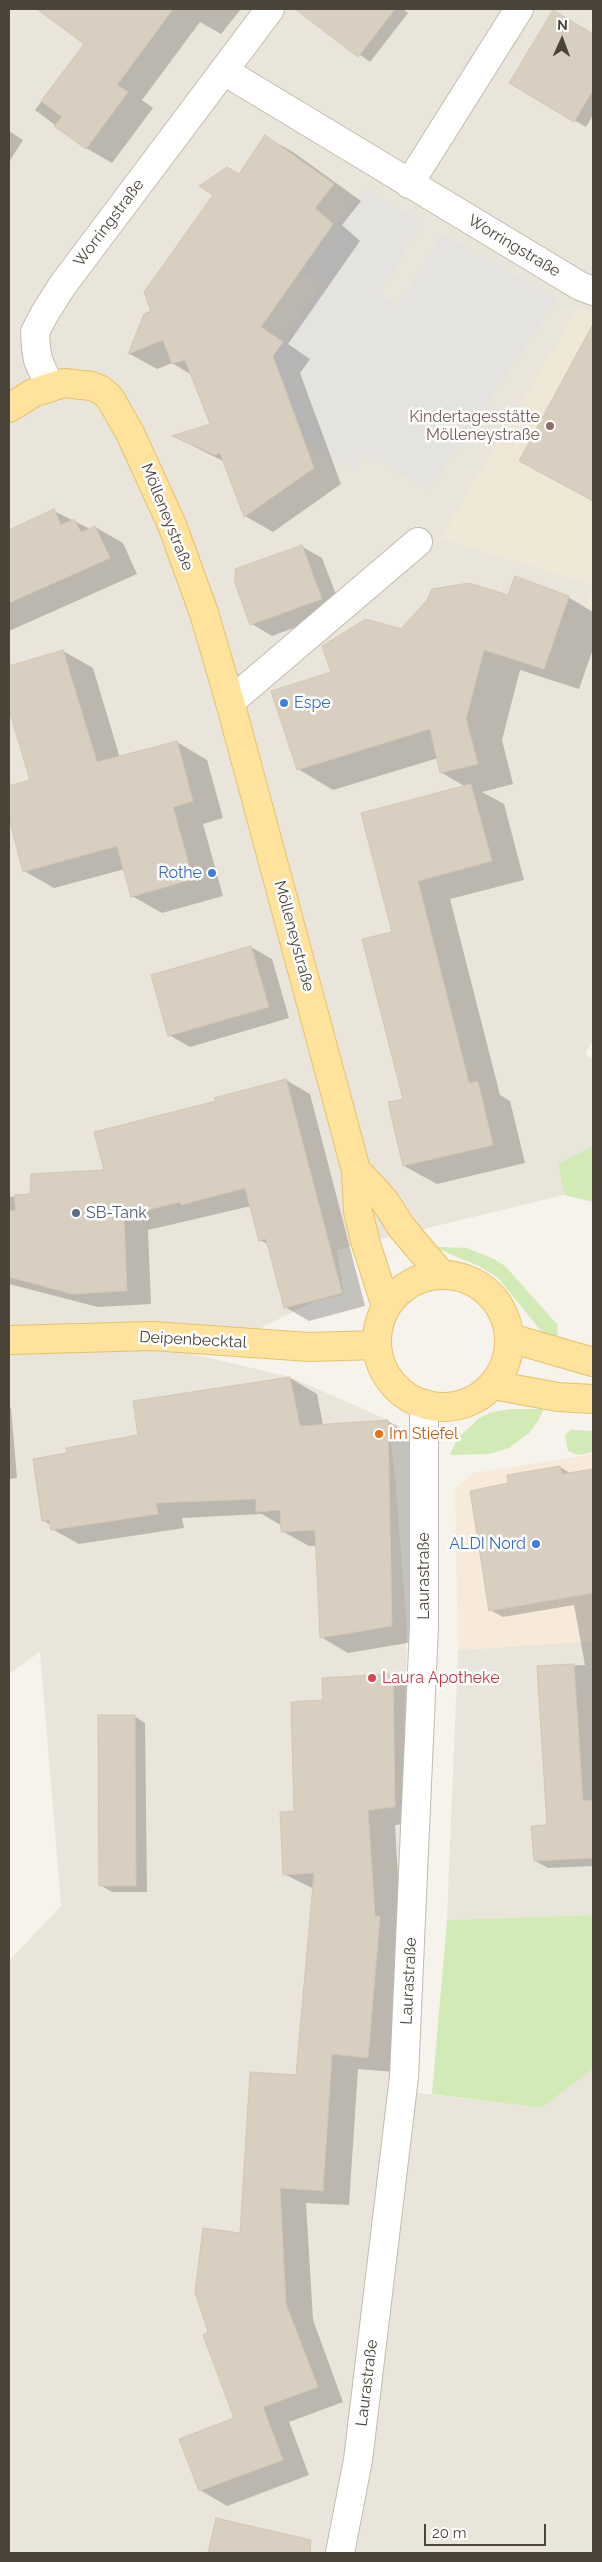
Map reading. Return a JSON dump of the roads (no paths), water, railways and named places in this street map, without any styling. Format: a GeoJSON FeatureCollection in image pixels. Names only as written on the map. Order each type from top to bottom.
{"type":"FeatureCollection","features":[{"type":"Feature","properties":{"kind":"main road","name":"Mölleneystraße"},"geometry":{"type":"LineString","coordinates":[[9,408],[33,393],[64,383],[101,390],[110,398],[130,433],[172,525],[185,559],[230,702],[356,1170],[358,1211],[366,1244],[386,1306]]}},
{"type":"Feature","properties":{"kind":"main road","name":"Mölleneystraße"},"geometry":{"type":"LineString","coordinates":[[356,1170],[384,1200],[402,1228],[440,1274]]}},
{"type":"Feature","properties":{"kind":"main road"},"geometry":{"type":"LineString","coordinates":[[440,1274],[466,1278],[489,1292],[504,1313],[510,1338],[506,1363],[493,1385],[473,1400],[449,1407],[424,1404],[400,1392],[384,1370],[377,1345],[378,1325],[386,1306],[410,1283],[440,1274]]}},
{"type":"Feature","properties":{"kind":"main road","name":"Deipenbecktal"},"geometry":{"type":"LineString","coordinates":[[9,1340],[152,1336],[308,1347],[377,1345]]}},
{"type":"Feature","properties":{"kind":"main road"},"geometry":{"type":"LineString","coordinates":[[510,1338],[593,1362]]}},
{"type":"Feature","properties":{"kind":"main road"},"geometry":{"type":"LineString","coordinates":[[493,1385],[558,1397],[593,1399]]}},
{"type":"Feature","properties":{"kind":"street","name":"Worringstraße"},"geometry":{"type":"LineString","coordinates":[[50,387],[38,360],[36,348],[35,332],[45,313],[62,286],[270,9]]}},
{"type":"Feature","properties":{"kind":"street"},"geometry":{"type":"LineString","coordinates":[[409,184],[519,9]]}},
{"type":"Feature","properties":{"kind":"street","name":"Worringstraße"},"geometry":{"type":"LineString","coordinates":[[224,71],[409,184],[593,292]]}},
{"type":"Feature","properties":{"kind":"street"},"geometry":{"type":"LineString","coordinates":[[230,702],[418,542]]}},
{"type":"Feature","properties":{"kind":"street","name":"Laurastraße"},"geometry":{"type":"LineString","coordinates":[[340,2553],[358,2460],[404,2077],[424,1626],[424,1404]]}},
{"type":"Feature","properties":{"kind":"place","name":"Kindertagesstätte Mölleneystraße"},"geometry":{"type":"Point","coordinates":[550,426]}},
{"type":"Feature","properties":{"kind":"place","name":"Espe"},"geometry":{"type":"Point","coordinates":[284,703]}},
{"type":"Feature","properties":{"kind":"place","name":"Rothe"},"geometry":{"type":"Point","coordinates":[212,873]}},
{"type":"Feature","properties":{"kind":"place","name":"SB-Tank"},"geometry":{"type":"Point","coordinates":[76,1213]}},
{"type":"Feature","properties":{"kind":"place","name":"Im Stiefel"},"geometry":{"type":"Point","coordinates":[379,1434]}},
{"type":"Feature","properties":{"kind":"place","name":"ALDI Nord"},"geometry":{"type":"Point","coordinates":[536,1544]}},
{"type":"Feature","properties":{"kind":"place","name":"Laura Apotheke"},"geometry":{"type":"Point","coordinates":[372,1678]}}]}
